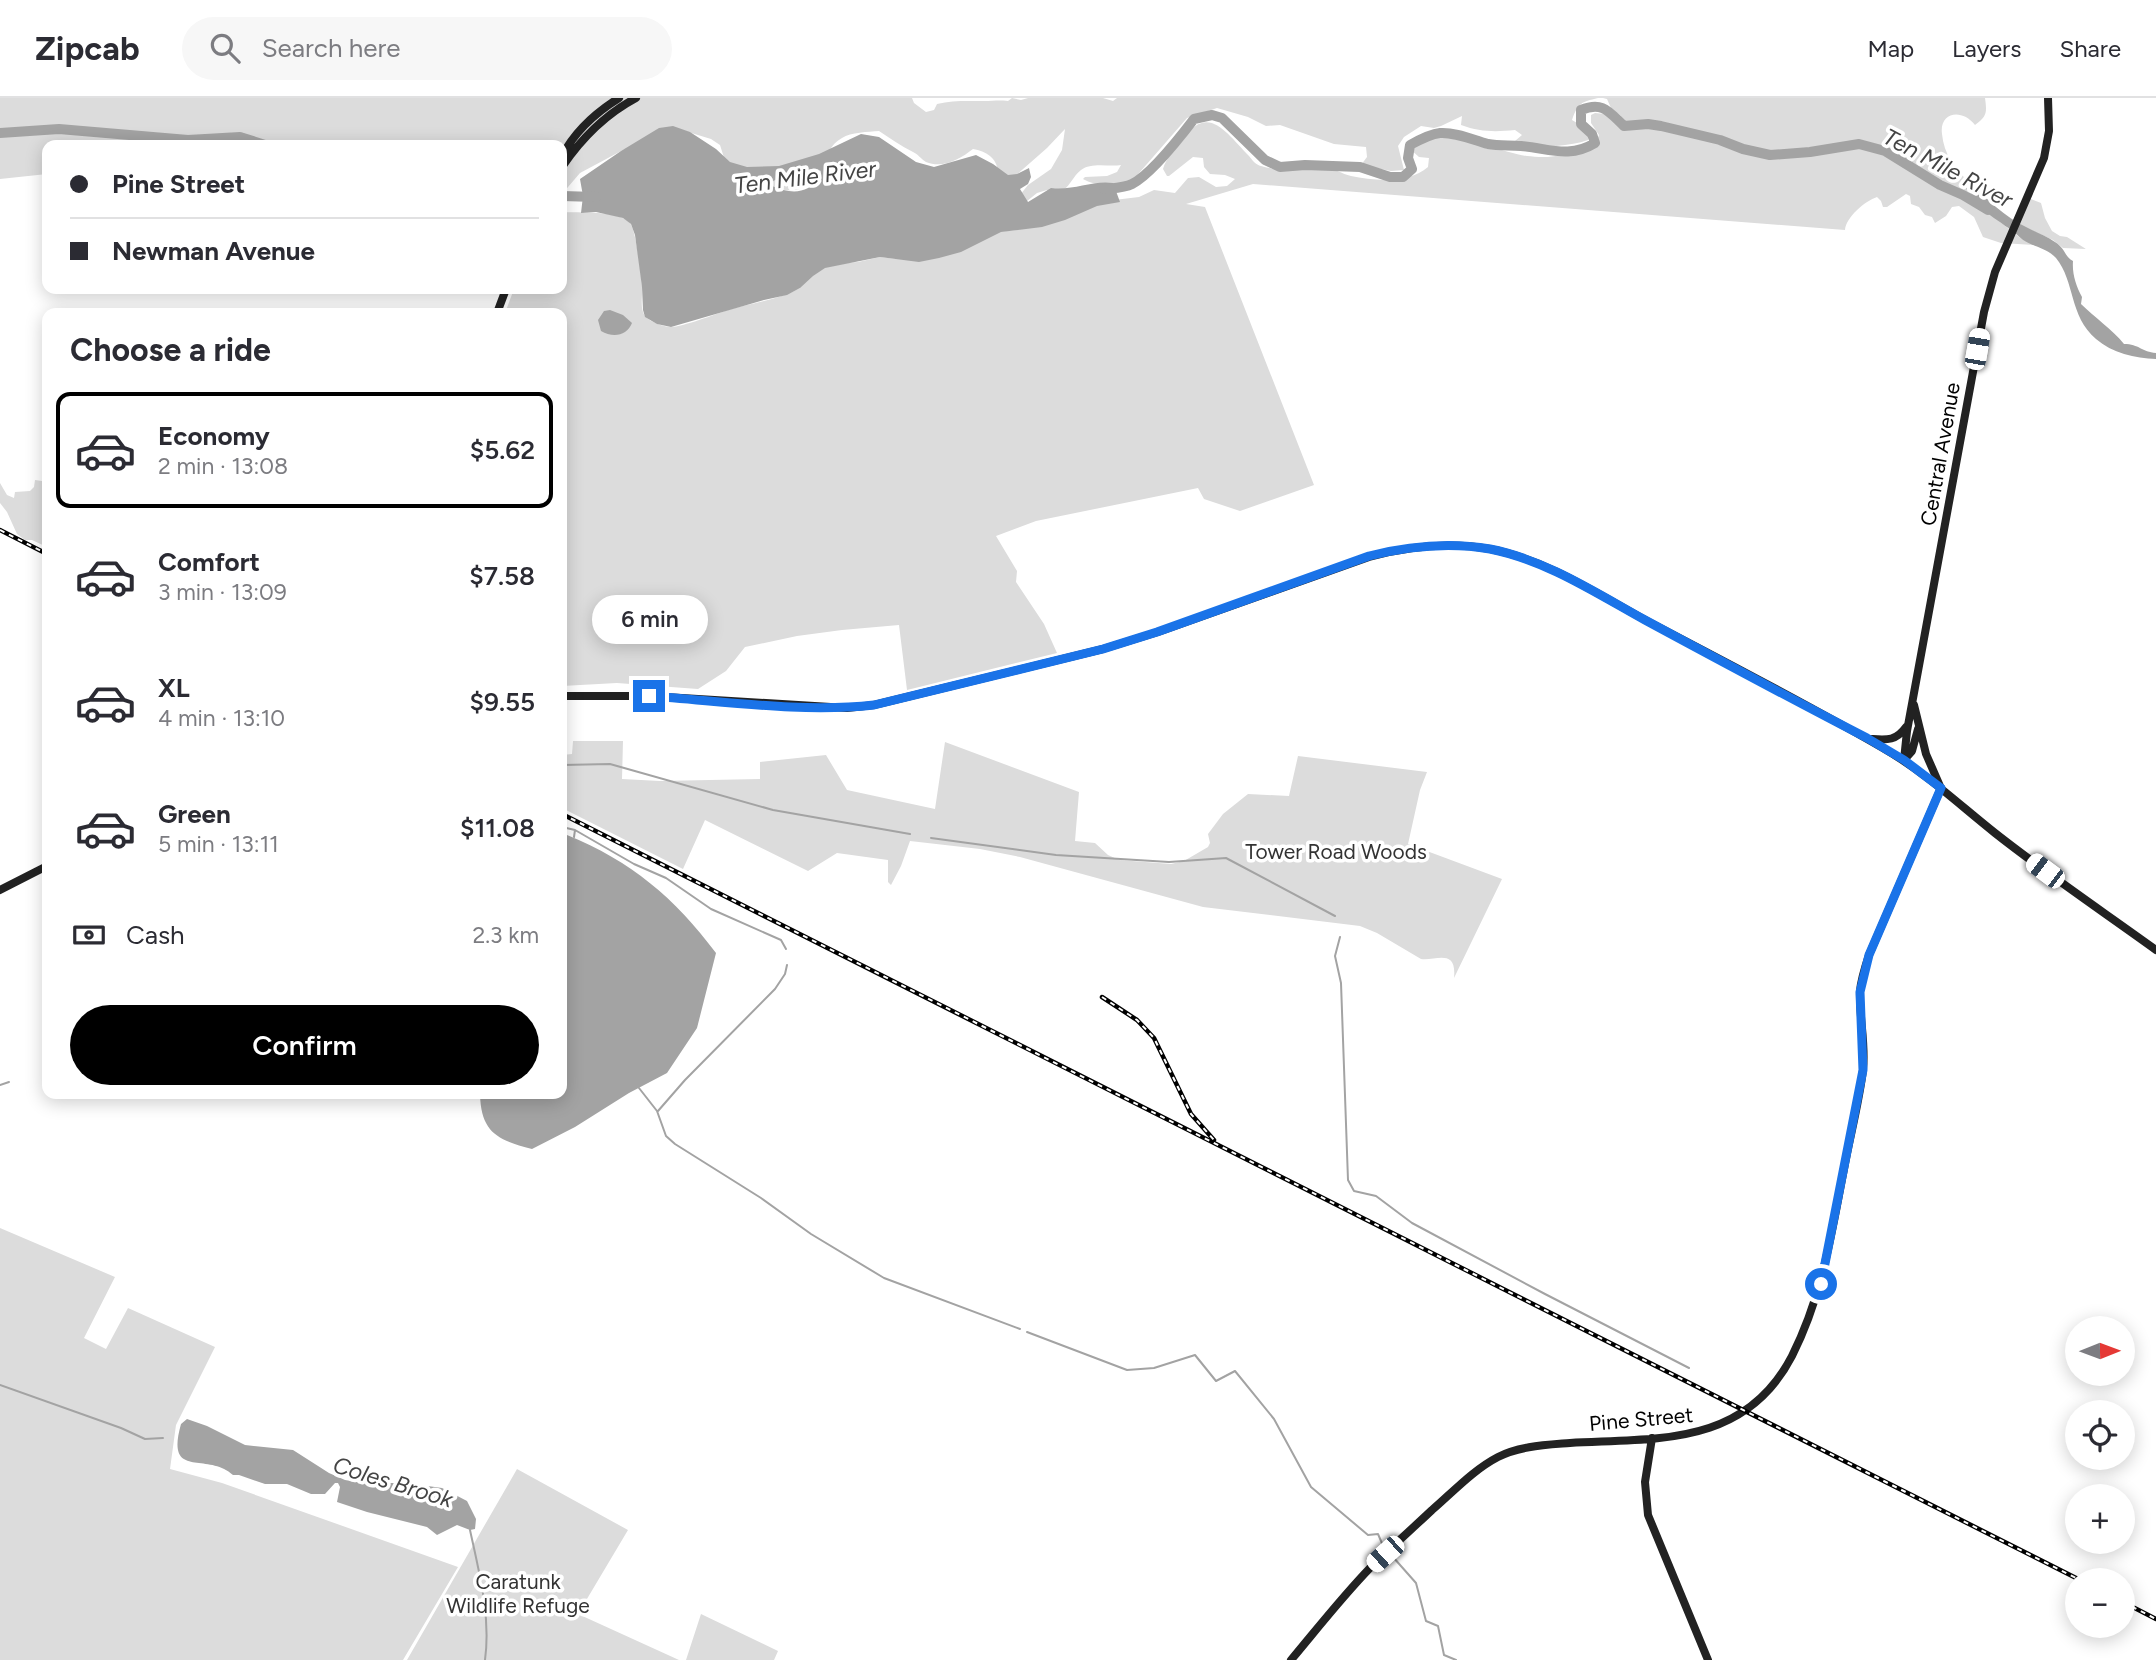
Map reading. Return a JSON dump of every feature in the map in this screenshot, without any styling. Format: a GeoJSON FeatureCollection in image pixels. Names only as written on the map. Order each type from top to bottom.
{"type":"FeatureCollection","features":[{"type":"Feature","properties":{"kind":"main road"},"geometry":{"type":"LineString","coordinates":[[567,147],[581,129],[619,98]]}},
{"type":"Feature","properties":{"kind":"main road"},"geometry":{"type":"LineString","coordinates":[[567,161],[598,125],[636,98]]}},
{"type":"Feature","properties":{"kind":"main road","name":"Central Avenue"},"geometry":{"type":"LineString","coordinates":[[2051,100],[2045,158],[1995,272],[1984,313],[1904,760],[2045,871],[2156,950]]}},
{"type":"Feature","properties":{"kind":"main road"},"geometry":{"type":"LineString","coordinates":[[567,696],[626,695],[847,708],[874,705],[1103,649],[1369,556],[1405,548],[1457,545],[1518,556],[1549,569],[1904,760],[1912,751],[1919,726]]}},
{"type":"Feature","properties":{"kind":"main road","name":"Central Avenue"},"geometry":{"type":"LineString","coordinates":[[1913,701],[1926,754],[1941,788]]}},
{"type":"Feature","properties":{"kind":"main road"},"geometry":{"type":"LineString","coordinates":[[1867,738],[1884,740],[1897,737],[1910,722]]}},
{"type":"Feature","properties":{"kind":"main road","name":"Pine Street"},"geometry":{"type":"LineString","coordinates":[[1292,1660],[1372,1565],[1483,1466],[1500,1456],[1539,1446],[1695,1433],[1735,1417],[1754,1403],[1782,1372],[1801,1337],[1825,1269],[1863,1073],[1861,981],[1869,955],[1941,788]]}},
{"type":"Feature","properties":{"kind":"main road"},"geometry":{"type":"LineString","coordinates":[[0,890],[42,869]]}},
{"type":"Feature","properties":{"kind":"main road"},"geometry":{"type":"LineString","coordinates":[[1652,1438],[1645,1482],[1648,1516],[1708,1660]]}},
{"type":"Feature","properties":{"kind":"green space"},"geometry":{"type":"Polygon","coordinates":[[[0,98],[912,98],[914,103],[926,112],[943,103],[1008,101],[1012,98],[1103,98],[1113,101],[1117,98],[1598,98],[1581,104],[1572,120],[1589,130],[1588,140],[1545,147],[1520,147],[1515,141],[1522,135],[1515,130],[1488,131],[1468,127],[1461,125],[1462,116],[1434,128],[1421,126],[1404,137],[1398,146],[1404,170],[1391,171],[1361,165],[1367,157],[1366,147],[1334,144],[1280,125],[1266,126],[1248,117],[1217,108],[1187,118],[1133,180],[1108,184],[1088,182],[1083,179],[1085,177],[1107,176],[1117,172],[1121,165],[1090,166],[1078,172],[1058,195],[1047,190],[1037,193],[1016,210],[1020,195],[1028,185],[1051,169],[1062,150],[1065,129],[1007,183],[998,172],[993,159],[982,151],[973,149],[951,162],[932,164],[879,131],[850,135],[836,142],[823,169],[811,184],[800,189],[775,188],[727,167],[720,145],[711,139],[675,128],[658,129],[642,143],[580,173],[567,188],[567,140],[42,140],[42,175],[0,179],[0,98]]]}},
{"type":"Feature","properties":{"kind":"green space"},"geometry":{"type":"Polygon","coordinates":[[[1603,98],[1985,98],[1985,114],[1975,125],[1964,116],[1958,115],[1952,115],[1944,121],[1942,134],[1947,154],[1969,182],[1966,185],[1973,199],[2023,240],[2036,245],[2001,243],[1983,237],[1974,217],[1959,206],[1952,207],[1946,216],[1935,223],[1932,217],[1911,204],[1910,196],[1906,194],[1887,207],[1883,207],[1877,197],[1867,202],[1852,215],[1845,230],[1253,184],[1186,204],[1205,207],[1314,485],[1240,511],[1204,499],[1198,488],[1036,521],[996,536],[1017,571],[1016,582],[1044,624],[1057,653],[907,690],[899,625],[797,636],[745,647],[726,671],[698,689],[617,683],[567,686],[567,308],[507,308],[512,294],[567,294],[567,212],[608,214],[630,223],[638,253],[644,314],[654,322],[671,327],[800,288],[790,267],[858,262],[880,257],[896,259],[962,235],[1017,230],[1114,200],[1139,197],[1154,190],[1175,193],[1188,178],[1199,177],[1216,187],[1227,186],[1235,179],[1210,174],[1204,167],[1203,158],[1193,157],[1169,176],[1163,169],[1169,157],[1193,128],[1201,123],[1210,123],[1226,132],[1257,165],[1285,169],[1328,168],[1360,178],[1391,180],[1411,176],[1428,167],[1429,158],[1419,157],[1410,149],[1420,140],[1433,137],[1466,140],[1531,156],[1552,157],[1565,151],[1591,148],[1599,135],[1591,123],[1591,115],[1605,114],[1614,122],[1622,122],[1621,116],[1611,108],[1607,99],[1603,98]]]}},
{"type":"Feature","properties":{"kind":"green space"},"geometry":{"type":"Polygon","coordinates":[[[2028,198],[2041,203],[2052,231],[2086,249],[2063,248],[2053,240],[2022,226],[2017,221],[2028,198]]]}},
{"type":"Feature","properties":{"kind":"green space"},"geometry":{"type":"Polygon","coordinates":[[[35,480],[42,481],[42,545],[25,540],[17,534],[0,503],[0,483],[7,495],[14,498],[15,492],[30,491],[35,480]]]}},
{"type":"Feature","properties":{"kind":"green space","name":"Tower Road Woods"},"geometry":{"type":"Polygon","coordinates":[[[573,741],[623,741],[622,779],[660,781],[760,779],[760,762],[826,755],[847,790],[935,809],[945,742],[1079,792],[1075,841],[1095,843],[1108,855],[1119,860],[1171,864],[1184,861],[1208,847],[1208,834],[1223,814],[1248,794],[1289,796],[1298,756],[1427,772],[1420,790],[1408,844],[1502,879],[1454,978],[1454,969],[1449,959],[1421,959],[1360,926],[1203,907],[1020,857],[980,849],[910,841],[891,885],[888,882],[888,860],[837,853],[808,871],[705,820],[683,869],[567,811],[567,754],[572,754],[573,741]]]}},
{"type":"Feature","properties":{"kind":"green space"},"geometry":{"type":"Polygon","coordinates":[[[0,1228],[115,1277],[84,1338],[106,1349],[128,1308],[215,1347],[176,1425],[170,1469],[222,1483],[458,1567],[403,1660],[0,1660],[0,1228]]]}},
{"type":"Feature","properties":{"kind":"green space","name":"Caratunk Wildlife Refuge"},"geometry":{"type":"Polygon","coordinates":[[[517,1469],[628,1530],[578,1614],[679,1660],[407,1660],[517,1469]]]}},
{"type":"Feature","properties":{"kind":"green space"},"geometry":{"type":"Polygon","coordinates":[[[701,1614],[778,1651],[774,1660],[686,1660],[701,1614]]]}},
{"type":"Feature","properties":{"kind":"shaded area"},"geometry":{"type":"Polygon","coordinates":[[[673,126],[690,132],[730,162],[747,167],[779,166],[819,154],[861,134],[879,137],[916,162],[934,167],[976,155],[1008,175],[1029,168],[1031,177],[1028,184],[1020,189],[1028,202],[1051,188],[1105,182],[1113,183],[1120,202],[1097,206],[1042,227],[1001,232],[961,252],[939,258],[919,262],[880,257],[825,268],[787,295],[671,327],[657,324],[645,317],[635,235],[631,224],[623,218],[596,212],[581,213],[583,196],[580,179],[659,128],[673,126]],[[811,169],[795,173],[773,181],[772,186],[792,191],[804,190],[816,182],[821,171],[811,169]]]}},
{"type":"Feature","properties":{"kind":"shaded area"},"geometry":{"type":"Polygon","coordinates":[[[1969,182],[2011,218],[2059,245],[2073,261],[2075,280],[2082,297],[2081,304],[2124,344],[2156,353],[2156,359],[2124,354],[2096,339],[2081,320],[2062,267],[2056,258],[2023,240],[1980,206],[1965,185],[1969,182]]]}},
{"type":"Feature","properties":{"kind":"shaded area"},"geometry":{"type":"Polygon","coordinates":[[[610,310],[623,315],[632,323],[627,331],[615,335],[601,331],[598,320],[604,311],[610,310]]]}},
{"type":"Feature","properties":{"kind":"shaded area"},"geometry":{"type":"Polygon","coordinates":[[[567,835],[612,857],[650,883],[668,898],[716,953],[697,1028],[667,1073],[532,1149],[494,1133],[484,1118],[480,1099],[567,1099],[567,835]]]}},
{"type":"Feature","properties":{"kind":"shaded area"},"geometry":{"type":"Polygon","coordinates":[[[187,1419],[245,1445],[293,1450],[345,1480],[442,1488],[467,1501],[476,1519],[475,1529],[457,1525],[437,1535],[427,1527],[337,1502],[340,1487],[338,1483],[325,1494],[311,1494],[287,1484],[265,1484],[233,1475],[223,1468],[191,1462],[179,1453],[181,1424],[187,1419]]]}},
{"type":"Feature","properties":{"kind":"waterway","name":"Ten Mile River"},"geometry":{"type":"LineString","coordinates":[[1104,189],[1132,184],[1165,154],[1194,119],[1212,115],[1222,118],[1265,160],[1280,167],[1360,167],[1390,177],[1403,177],[1412,169],[1408,158],[1410,145],[1436,134],[1452,134],[1492,145],[1567,152],[1585,148],[1595,143],[1592,134],[1581,124],[1581,110],[1600,107],[1610,112],[1624,126],[1661,126],[1770,155],[1859,144],[1885,151],[1940,185],[1988,210]]}},
{"type":"Feature","properties":{"kind":"waterway","name":"Ten Mile River"},"geometry":{"type":"LineString","coordinates":[[0,133],[59,129],[188,140]]}},
{"type":"Feature","properties":{"kind":"waterway","name":"Ten Mile River"},"geometry":{"type":"LineString","coordinates":[[188,140],[240,137],[249,140]]}},
{"type":"Feature","properties":{"kind":"waterway","name":"Ten Mile River"},"geometry":{"type":"LineString","coordinates":[[567,196],[596,197]]}},
{"type":"Feature","properties":{"kind":"waterway"},"geometry":{"type":"LineString","coordinates":[[567,765],[610,764],[773,810],[910,834]]}},
{"type":"Feature","properties":{"kind":"waterway"},"geometry":{"type":"LineString","coordinates":[[567,828],[666,878],[711,909],[781,940],[786,949]]}},
{"type":"Feature","properties":{"kind":"waterway"},"geometry":{"type":"LineString","coordinates":[[574,837],[575,830]]}},
{"type":"Feature","properties":{"kind":"waterway"},"geometry":{"type":"LineString","coordinates":[[931,838],[1056,855],[1169,862],[1226,858],[1335,916]]}},
{"type":"Feature","properties":{"kind":"waterway"},"geometry":{"type":"LineString","coordinates":[[1340,937],[1335,956],[1341,983],[1348,1180],[1354,1191],[1376,1196],[1412,1223],[1689,1368]]}},
{"type":"Feature","properties":{"kind":"waterway"},"geometry":{"type":"LineString","coordinates":[[658,1111],[775,989],[785,974],[787,965]]}},
{"type":"Feature","properties":{"kind":"waterway"},"geometry":{"type":"LineString","coordinates":[[0,1085],[9,1082]]}},
{"type":"Feature","properties":{"kind":"waterway"},"geometry":{"type":"LineString","coordinates":[[639,1088],[657,1111],[666,1136],[675,1144],[761,1198],[811,1234],[884,1278],[1020,1329]]}},
{"type":"Feature","properties":{"kind":"waterway"},"geometry":{"type":"LineString","coordinates":[[1027,1332],[1127,1370],[1154,1368],[1195,1355],[1216,1381],[1235,1371],[1274,1419],[1311,1487],[1368,1535],[1378,1534],[1384,1548]]}},
{"type":"Feature","properties":{"kind":"waterway","name":"Coles Brook"},"geometry":{"type":"LineString","coordinates":[[0,1385],[145,1439],[163,1438]]}},
{"type":"Feature","properties":{"kind":"waterway","name":"Coles Brook"},"geometry":{"type":"LineString","coordinates":[[470,1530],[485,1611],[485,1660]]}},
{"type":"Feature","properties":{"kind":"waterway"},"geometry":{"type":"LineString","coordinates":[[1393,1557],[1416,1583],[1426,1621],[1438,1626],[1444,1655],[1456,1660]]}},
{"type":"Feature","properties":{"kind":"railway"},"geometry":{"type":"LineString","coordinates":[[0,530],[42,551]]}},
{"type":"Feature","properties":{"kind":"railway"},"geometry":{"type":"LineString","coordinates":[[567,817],[2065,1572]]}},
{"type":"Feature","properties":{"kind":"railway"},"geometry":{"type":"LineString","coordinates":[[1102,997],[1137,1020],[1154,1038],[1191,1114],[1214,1140]]}},
{"type":"Feature","properties":{"kind":"railway"},"geometry":{"type":"LineString","coordinates":[[2135,1608],[2156,1619]]}},
{"type":"Feature","properties":{"kind":"route"},"geometry":{"type":"LineString","coordinates":[[649,696],[847,708],[874,705],[1103,649],[1369,556],[1398,549],[1457,545],[1490,549],[1518,556],[1591,590],[1867,738],[1904,760],[1941,788],[1869,955],[1861,981],[1863,1070],[1821,1284]]}}]}
